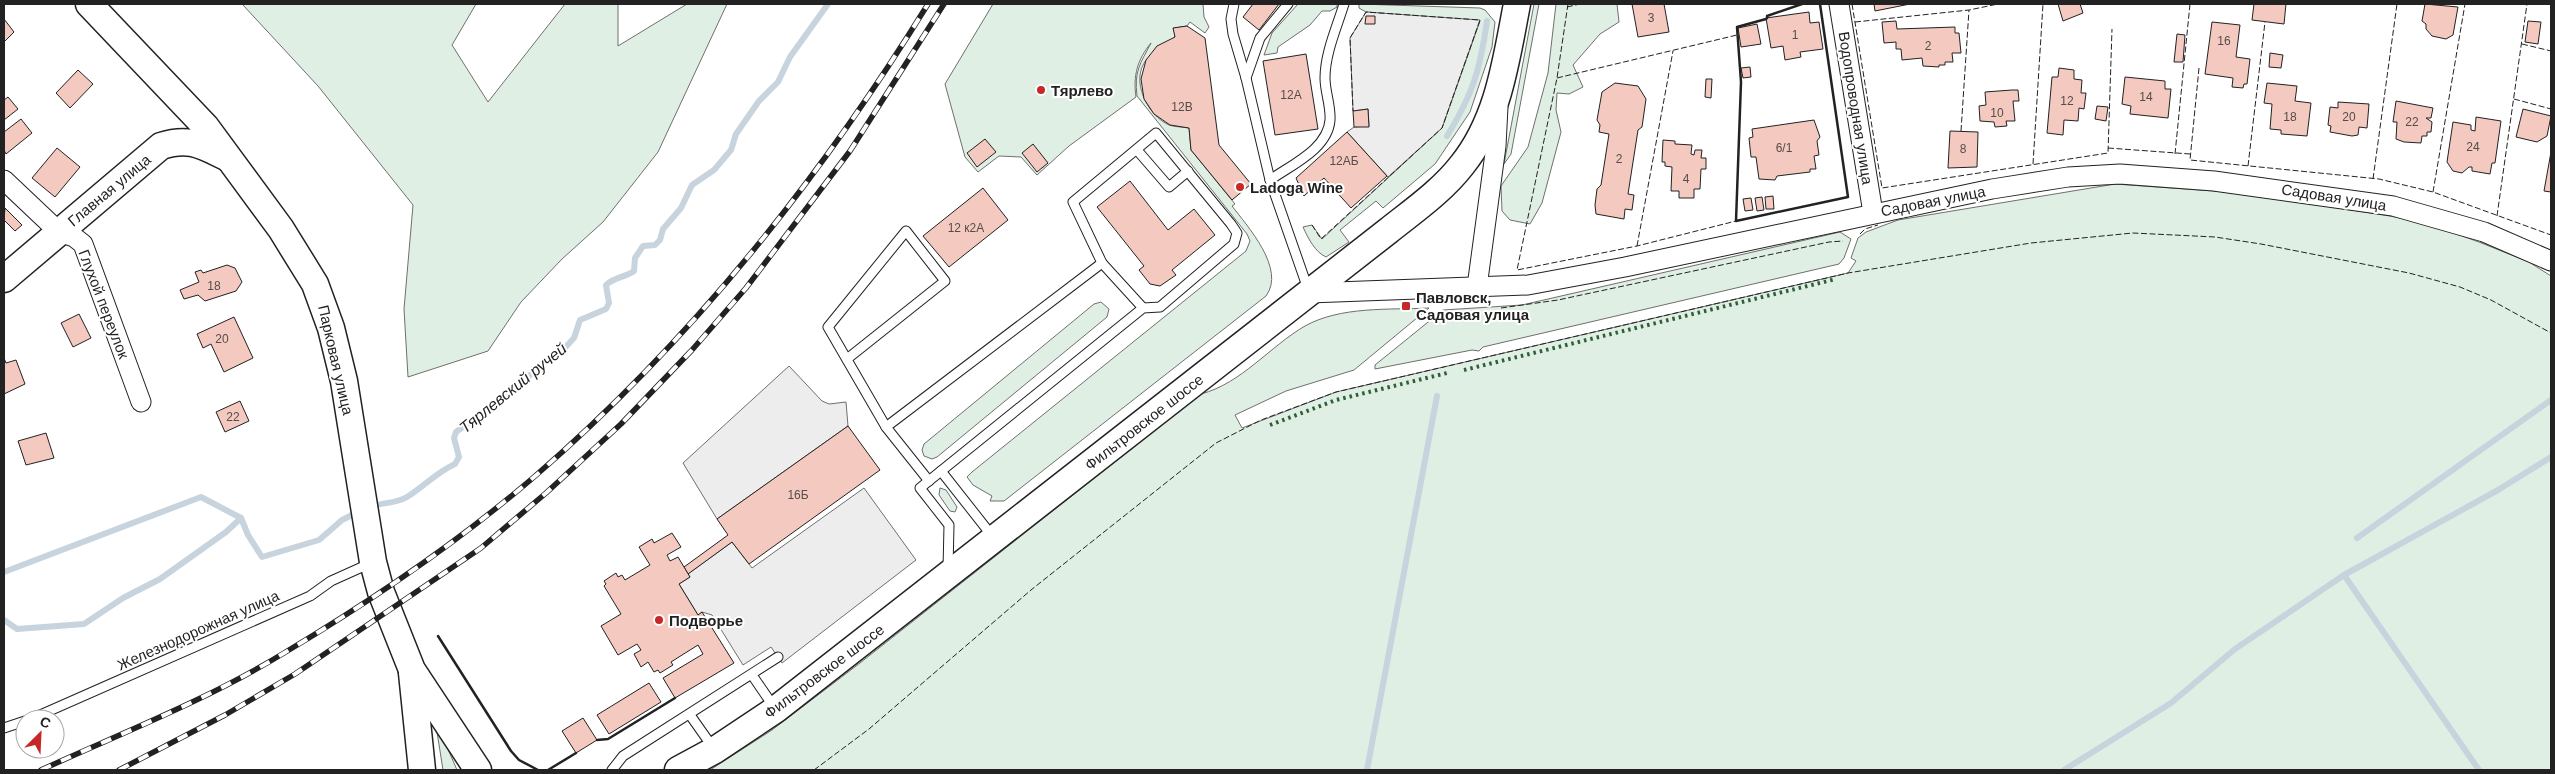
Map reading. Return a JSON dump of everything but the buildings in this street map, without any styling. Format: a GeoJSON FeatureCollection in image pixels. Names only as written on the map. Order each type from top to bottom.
{"type":"FeatureCollection","features":[{"type":"Feature","properties":{"kind":"main road","name":"Парковая улица"},"geometry":{"type":"LineString","coordinates":[[88,4],[206,127],[305,265],[321,298],[344,381],[372,552],[381,592],[412,670],[478,770]]}},
{"type":"Feature","properties":{"kind":"main road","name":"Фильтровское шоссе"},"geometry":{"type":"LineString","coordinates":[[678,770],[715,750],[775,710],[1414,210],[1462,165],[1483,134],[1499,93],[1517,4]]}},
{"type":"Feature","properties":{"kind":"main road"},"geometry":{"type":"LineString","coordinates":[[161,146],[178,123],[185,104]]}},
{"type":"Feature","properties":{"kind":"main road","name":"Главная улица"},"geometry":{"type":"LineString","coordinates":[[4,279],[161,146],[187,141],[227,157]]}},
{"type":"Feature","properties":{"kind":"main road","name":"Парковая улица"},"geometry":{"type":"LineString","coordinates":[[412,670],[422,770]]}},
{"type":"Feature","properties":{"kind":"street","name":"Водопроводная улица"},"geometry":{"type":"LineString","coordinates":[[1839,4],[1873,213]]}},
{"type":"Feature","properties":{"kind":"street"},"geometry":{"type":"LineString","coordinates":[[1477,287],[1496,146],[1499,93]]}},
{"type":"Feature","properties":{"kind":"street","name":"Садовая улица"},"geometry":{"type":"LineString","coordinates":[[1309,293],[1528,285],[1625,267],[1873,213],[2068,177],[2120,174],[2167,177],[2305,192],[2408,209],[2484,232],[2551,261]]}},
{"type":"Feature","properties":{"kind":"street","name":"Глухой переулок"},"geometry":{"type":"LineString","coordinates":[[4,180],[59,232],[74,237],[83,244],[141,402]]}},
{"type":"Feature","properties":{"kind":"lane"},"geometry":{"type":"LineString","coordinates":[[1234,4],[1231,19],[1233,34],[1246,78],[1270,180],[1309,293]]}},
{"type":"Feature","properties":{"kind":"lane"},"geometry":{"type":"LineString","coordinates":[[1246,78],[1260,38],[1288,4]]}},
{"type":"Feature","properties":{"kind":"lane"},"geometry":{"type":"LineString","coordinates":[[1270,180],[1314,149],[1328,131],[1330,118],[1325,78],[1327,60],[1344,4]]}},
{"type":"Feature","properties":{"kind":"lane"},"geometry":{"type":"LineString","coordinates":[[948,576],[948,525],[920,488],[1143,308],[1160,307],[1234,244],[1237,233],[1232,224],[1156,133],[1073,202],[1102,263],[1143,308]]}},
{"type":"Feature","properties":{"kind":"lane"},"geometry":{"type":"LineString","coordinates":[[1137,150],[1169,187],[1188,171]]}},
{"type":"Feature","properties":{"kind":"lane"},"geometry":{"type":"LineString","coordinates":[[847,359],[945,281],[906,231],[828,328],[886,427],[928,481]]}},
{"type":"Feature","properties":{"kind":"lane"},"geometry":{"type":"LineString","coordinates":[[886,427],[1102,263]]}},
{"type":"Feature","properties":{"kind":"lane"},"geometry":{"type":"LineString","coordinates":[[941,471],[995,539]]}},
{"type":"Feature","properties":{"kind":"lane","name":"Железнодорожная улица"},"geometry":{"type":"LineString","coordinates":[[53,709],[310,596],[372,552]]}},
{"type":"Feature","properties":{"kind":"lane"},"geometry":{"type":"LineString","coordinates":[[612,770],[623,756],[690,715],[778,657]]}},
{"type":"Feature","properties":{"kind":"lane"},"geometry":{"type":"LineString","coordinates":[[752,675],[775,710]]}},
{"type":"Feature","properties":{"kind":"lane"},"geometry":{"type":"LineString","coordinates":[[690,715],[715,750]]}},
{"type":"Feature","properties":{"kind":"green space"},"geometry":{"type":"Polygon","coordinates":[[[242,4],[476,4],[452,45],[488,102],[565,4],[618,4],[618,46],[687,4],[727,4],[658,152],[603,222],[562,259],[521,302],[488,351],[408,377],[404,309],[413,205],[318,86],[242,4]]]}},
{"type":"Feature","properties":{"kind":"green space"},"geometry":{"type":"Polygon","coordinates":[[[993,4],[1203,4],[1204,17],[1209,27],[1205,33],[1190,22],[1187,26],[1174,28],[1175,37],[1150,56],[1142,67],[1140,77],[1143,96],[1154,114],[1161,120],[1171,126],[1189,128],[1191,150],[1235,204],[1232,206],[1262,249],[1268,261],[1271,274],[1271,285],[1266,296],[1004,501],[990,501],[992,496],[973,485],[967,477],[1246,251],[1250,241],[1247,234],[1137,96],[1137,74],[1151,43],[1142,56],[1137,68],[1135,82],[1136,97],[1069,146],[1037,175],[1021,157],[999,156],[978,172],[965,157],[945,84],[993,4]]]}},
{"type":"Feature","properties":{"kind":"green space"},"geometry":{"type":"Polygon","coordinates":[[[1298,4],[1337,4],[1337,7],[1330,11],[1322,11],[1310,25],[1278,47],[1277,53],[1264,55],[1272,33],[1298,4]]]}},
{"type":"Feature","properties":{"kind":"green space"},"geometry":{"type":"Polygon","coordinates":[[[1359,4],[1480,8],[1485,10],[1495,22],[1492,47],[1470,112],[1435,164],[1383,208],[1376,201],[1340,230],[1349,242],[1326,257],[1315,248],[1303,227],[1312,225],[1322,239],[1442,128],[1480,21],[1366,12],[1359,8],[1359,4]]]}},
{"type":"Feature","properties":{"kind":"green space"},"geometry":{"type":"Polygon","coordinates":[[[1534,4],[1539,4],[1511,154],[1504,164],[1534,4]]]}},
{"type":"Feature","properties":{"kind":"green space"},"geometry":{"type":"Polygon","coordinates":[[[1556,4],[1617,4],[1619,22],[1600,34],[1573,65],[1583,87],[1569,94],[1557,93],[1556,110],[1561,132],[1542,203],[1530,224],[1510,220],[1502,211],[1501,186],[1528,147],[1548,73],[1556,4]]]}},
{"type":"Feature","properties":{"kind":"green space"},"geometry":{"type":"Polygon","coordinates":[[[2115,184],[2242,193],[2390,216],[2428,224],[2529,262],[2551,276],[2551,770],[710,770],[772,730],[860,663],[1201,394],[1229,382],[1292,334],[1319,320],[1334,315],[1366,310],[1429,308],[1354,370],[1286,391],[1235,415],[1242,428],[1336,392],[1848,273],[1856,261],[1851,258],[1858,238],[1866,232],[1898,220],[2115,184]]]}},
{"type":"Feature","properties":{"kind":"green space"},"geometry":{"type":"Polygon","coordinates":[[[1840,232],[1851,239],[1844,258],[1839,264],[1483,347],[1479,351],[1472,350],[1375,369],[1375,365],[1443,310],[1522,305],[1840,232]]]}},
{"type":"Feature","properties":{"kind":"green space"},"geometry":{"type":"Polygon","coordinates":[[[1101,302],[1109,309],[1107,317],[937,457],[932,459],[924,456],[922,450],[924,444],[1094,304],[1101,302]]]}},
{"type":"Feature","properties":{"kind":"green space"},"geometry":{"type":"Polygon","coordinates":[[[940,488],[946,490],[957,507],[955,512],[950,511],[939,495],[940,488]]]}},
{"type":"Feature","properties":{"kind":"green space"},"geometry":{"type":"Polygon","coordinates":[[[435,719],[457,770],[443,770],[435,719]]]}},
{"type":"Feature","properties":{"kind":"shaded area"},"geometry":{"type":"Polygon","coordinates":[[[1366,12],[1480,20],[1442,128],[1388,177],[1347,132],[1354,127],[1369,126],[1368,109],[1353,111],[1350,38],[1366,12]]]}},
{"type":"Feature","properties":{"kind":"shaded area"},"geometry":{"type":"Polygon","coordinates":[[[789,366],[822,401],[829,404],[846,402],[848,426],[717,519],[683,463],[789,366]]]}},
{"type":"Feature","properties":{"kind":"shaded area"},"geometry":{"type":"Polygon","coordinates":[[[864,488],[916,560],[782,663],[771,647],[743,665],[712,615],[702,612],[698,615],[679,584],[690,577],[688,574],[732,542],[752,568],[864,488]]]}},
{"type":"Feature","properties":{"kind":"waterway","name":"Тярлевский ручей"},"geometry":{"type":"LineString","coordinates":[[370,507],[398,501],[407,497],[442,471],[455,464],[459,457],[454,438],[456,432],[513,390],[546,361],[562,351],[574,338],[580,320],[606,309],[609,303],[606,285],[612,280],[634,271],[635,258],[643,246],[655,245],[660,240],[663,229],[681,208],[692,185],[714,170],[731,150],[736,134],[759,101],[778,82],[790,57],[828,4]]}},
{"type":"Feature","properties":{"kind":"waterway"},"geometry":{"type":"LineString","coordinates":[[1447,136],[1463,107],[1474,81],[1487,21]]}},
{"type":"Feature","properties":{"kind":"waterway"},"geometry":{"type":"LineString","coordinates":[[1367,770],[1437,396]]}},
{"type":"Feature","properties":{"kind":"waterway"},"geometry":{"type":"LineString","coordinates":[[2357,538],[2551,400]]}},
{"type":"Feature","properties":{"kind":"waterway"},"geometry":{"type":"LineString","coordinates":[[2064,770],[2171,703],[2235,649],[2344,575],[2498,490],[2551,457]]}},
{"type":"Feature","properties":{"kind":"waterway"},"geometry":{"type":"LineString","coordinates":[[4,572],[201,497],[241,518]]}},
{"type":"Feature","properties":{"kind":"waterway","name":"Тярлевский ручей"},"geometry":{"type":"LineString","coordinates":[[4,620],[17,629],[84,624],[123,598],[160,579],[226,532],[241,518],[248,535],[262,557],[319,540],[342,520],[358,512]]}},
{"type":"Feature","properties":{"kind":"waterway"},"geometry":{"type":"LineString","coordinates":[[2344,575],[2479,770]]}},
{"type":"Feature","properties":{"kind":"railway"},"geometry":{"type":"LineString","coordinates":[[41,770],[195,701],[284,653],[349,613],[413,570],[475,525],[534,477],[646,371],[749,256],[843,133],[928,4]]}},
{"type":"Feature","properties":{"kind":"railway"},"geometry":{"type":"LineString","coordinates":[[119,770],[225,715],[295,674],[481,548],[546,493],[621,424],[692,350],[746,288],[850,151],[944,4]]}},
{"type":"Feature","properties":{"kind":"hedge"},"geometry":{"type":"LineString","coordinates":[[1464,370],[1836,279]]}},
{"type":"Feature","properties":{"kind":"hedge"},"geometry":{"type":"LineString","coordinates":[[1270,425],[1336,400],[1447,373]]}},
{"type":"Feature","properties":{"kind":"fence"},"geometry":{"type":"LineString","coordinates":[[1568,4],[1557,78],[1517,270],[1637,246],[1736,221]]}},
{"type":"Feature","properties":{"kind":"fence"},"geometry":{"type":"LineString","coordinates":[[1567,7],[1580,4]]}},
{"type":"Feature","properties":{"kind":"fence"},"geometry":{"type":"LineString","coordinates":[[1852,4],[1882,188],[2108,153],[2112,29]]}},
{"type":"Feature","properties":{"kind":"fence"},"geometry":{"type":"LineString","coordinates":[[1855,22],[1969,10],[1998,4]]}},
{"type":"Feature","properties":{"kind":"fence"},"geometry":{"type":"LineString","coordinates":[[2033,164],[2043,4]]}},
{"type":"Feature","properties":{"kind":"fence"},"geometry":{"type":"LineString","coordinates":[[2175,154],[2190,4]]}},
{"type":"Feature","properties":{"kind":"fence"},"geometry":{"type":"LineString","coordinates":[[2373,179],[2397,4]]}},
{"type":"Feature","properties":{"kind":"fence"},"geometry":{"type":"LineString","coordinates":[[2433,192],[2465,4]]}},
{"type":"Feature","properties":{"kind":"fence"},"geometry":{"type":"LineString","coordinates":[[2497,216],[2527,4]]}},
{"type":"Feature","properties":{"kind":"fence"},"geometry":{"type":"LineString","coordinates":[[1961,131],[1969,10]]}},
{"type":"Feature","properties":{"kind":"fence"},"geometry":{"type":"LineString","coordinates":[[1312,225],[1321,239],[1442,128],[1480,20],[1366,12],[1350,38],[1353,111]]}},
{"type":"Feature","properties":{"kind":"fence"},"geometry":{"type":"LineString","coordinates":[[2248,166],[2265,22]]}},
{"type":"Feature","properties":{"kind":"fence"},"geometry":{"type":"LineString","coordinates":[[1557,78],[1737,35]]}},
{"type":"Feature","properties":{"kind":"fence"},"geometry":{"type":"LineString","coordinates":[[2522,44],[2551,51]]}},
{"type":"Feature","properties":{"kind":"fence"},"geometry":{"type":"LineString","coordinates":[[1637,246],[1673,51]]}},
{"type":"Feature","properties":{"kind":"fence"},"geometry":{"type":"LineString","coordinates":[[2199,68],[2190,160],[2379,179],[2433,192],[2551,235]]}},
{"type":"Feature","properties":{"kind":"fence"},"geometry":{"type":"LineString","coordinates":[[2514,99],[2551,109]]}},
{"type":"Feature","properties":{"kind":"fence"},"geometry":{"type":"LineString","coordinates":[[2108,148],[2190,154]]}},
{"type":"Feature","properties":{"kind":"fence"},"geometry":{"type":"LineString","coordinates":[[1860,234],[1865,229],[1878,225]]}},
{"type":"Feature","properties":{"kind":"fence"},"geometry":{"type":"LineString","coordinates":[[814,770],[869,729],[1031,590],[1216,443],[1261,420],[1336,392],[1848,273],[2031,243],[2133,233],[2215,237],[2261,244],[2409,273],[2460,287],[2491,300],[2551,333]]}},
{"type":"Feature","properties":{"kind":"fence"},"geometry":{"type":"LineString","coordinates":[[1501,308],[1558,300],[1829,242],[1843,241]]}},
{"type":"Feature","properties":{"kind":"wall"},"geometry":{"type":"LineString","coordinates":[[1767,18],[1767,16],[1802,4]]}},
{"type":"Feature","properties":{"kind":"wall"},"geometry":{"type":"LineString","coordinates":[[1766,19],[1737,27],[1741,82],[1736,221],[1848,197],[1820,4]]}},
{"type":"Feature","properties":{"kind":"wall"},"geometry":{"type":"LineString","coordinates":[[438,636],[511,751],[519,760],[538,770]]}},
{"type":"Feature","properties":{"kind":"wall"},"geometry":{"type":"LineString","coordinates":[[597,740],[608,739],[675,698]]}},
{"type":"Feature","properties":{"kind":"wall"},"geometry":{"type":"LineString","coordinates":[[548,770],[576,753]]}},
{"type":"Feature","properties":{"kind":"place","name":"Тярлево"},"geometry":{"type":"Point","coordinates":[1041,90]}},
{"type":"Feature","properties":{"kind":"place","name":"Ladoga Wine"},"geometry":{"type":"Point","coordinates":[1240,187]}},
{"type":"Feature","properties":{"kind":"place","name":"Павловск, Садовая улица"},"geometry":{"type":"Point","coordinates":[1406,306]}},
{"type":"Feature","properties":{"kind":"place","name":"Подворье"},"geometry":{"type":"Point","coordinates":[659,620]}}]}
